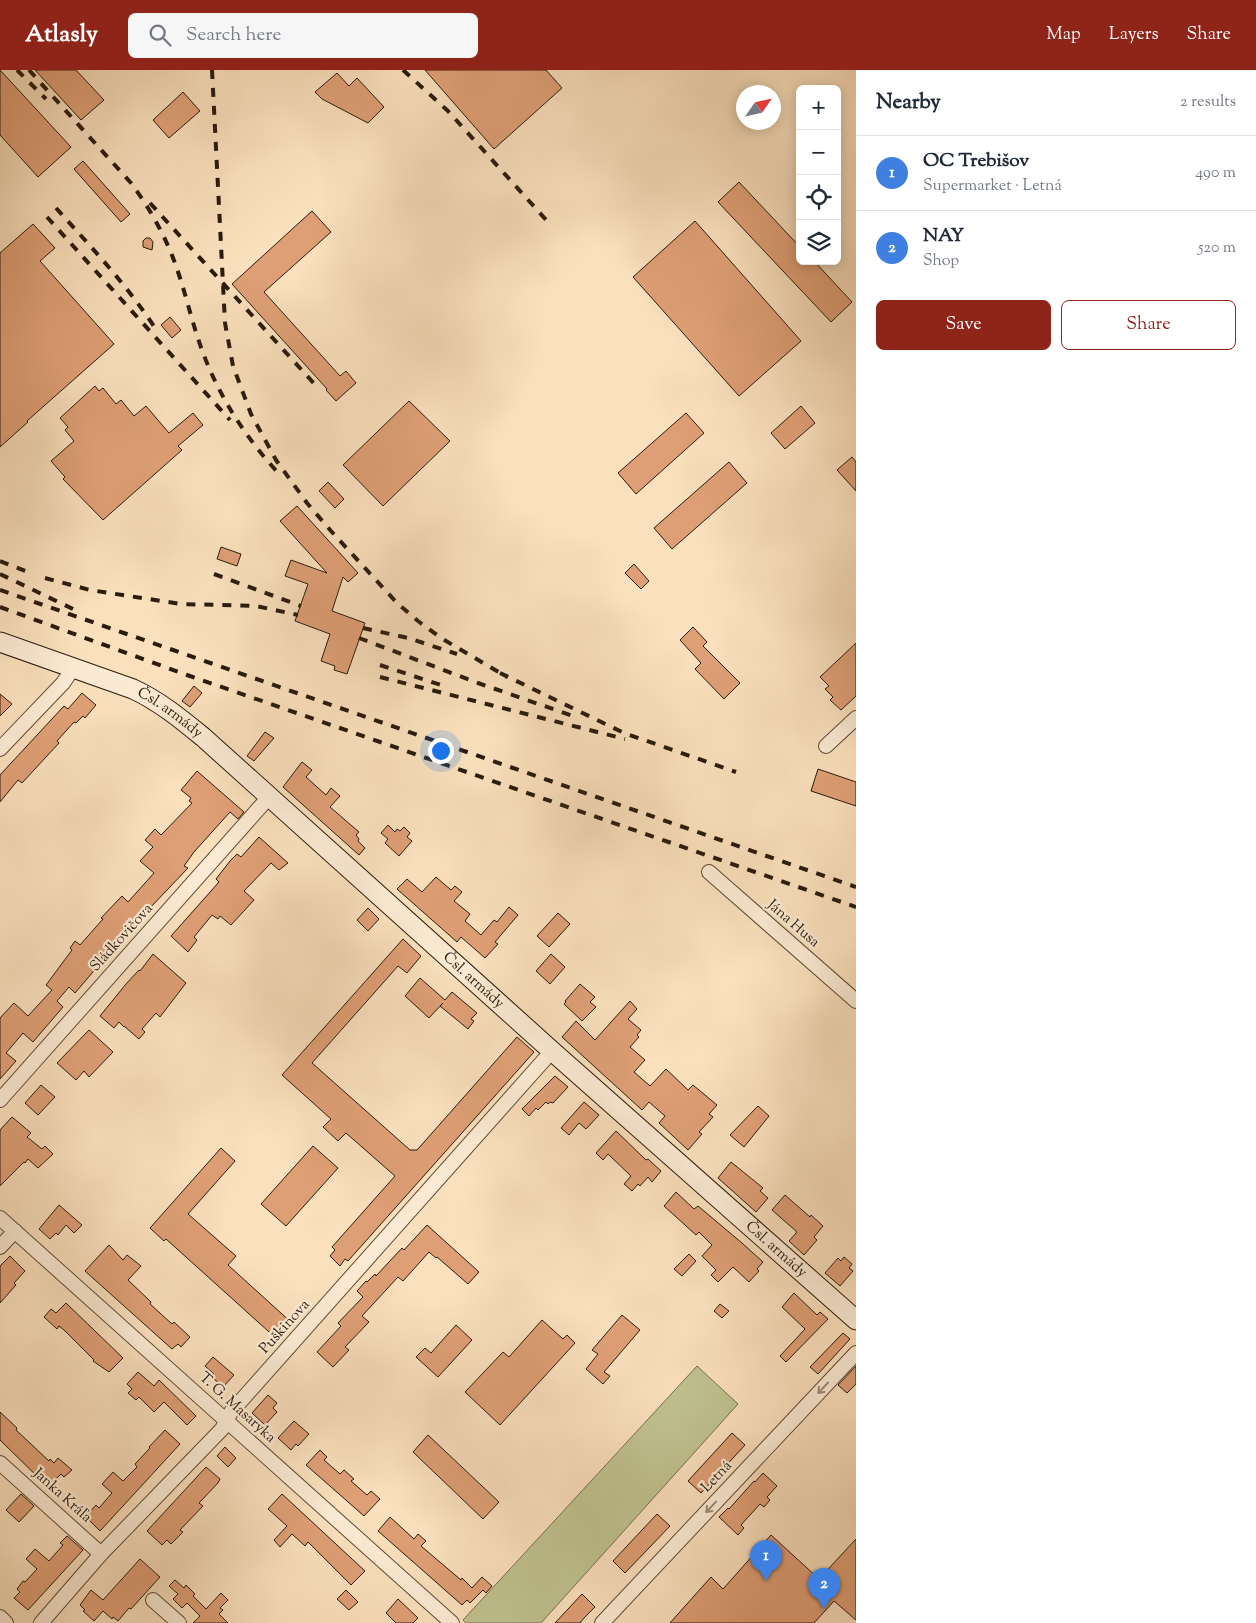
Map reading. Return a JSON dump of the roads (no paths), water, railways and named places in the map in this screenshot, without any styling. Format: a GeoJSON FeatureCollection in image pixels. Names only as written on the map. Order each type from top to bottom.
{"type":"FeatureCollection","features":[{"type":"Feature","properties":{"kind":"street","name":"Čsl. armády"},"geometry":{"type":"LineString","coordinates":[[0,642],[148,695],[203,737],[552,1051],[856,1320]]}},
{"type":"Feature","properties":{"kind":"street"},"geometry":{"type":"LineString","coordinates":[[0,749],[62,683],[74,667]]}},
{"type":"Feature","properties":{"kind":"street"},"geometry":{"type":"LineString","coordinates":[[826,746],[856,718]]}},
{"type":"Feature","properties":{"kind":"street","name":"Sládkovičova"},"geometry":{"type":"LineString","coordinates":[[0,1100],[269,797]]}},
{"type":"Feature","properties":{"kind":"street","name":"Jána Husa"},"geometry":{"type":"LineString","coordinates":[[709,872],[856,1001]]}},
{"type":"Feature","properties":{"kind":"street","name":"Puškinova"},"geometry":{"type":"LineString","coordinates":[[41,1623],[101,1554],[222,1429],[232,1412],[284,1352],[552,1051]]}},
{"type":"Feature","properties":{"kind":"street","name":"T. G. Masaryka"},"geometry":{"type":"LineString","coordinates":[[0,1218],[227,1421],[443,1620]]}},
{"type":"Feature","properties":{"kind":"street"},"geometry":{"type":"LineString","coordinates":[[0,1247],[15,1231]]}},
{"type":"Feature","properties":{"kind":"street","name":"Letná"},"geometry":{"type":"LineString","coordinates":[[602,1623],[856,1353]]}},
{"type":"Feature","properties":{"kind":"street","name":"Janka Kráľa"},"geometry":{"type":"LineString","coordinates":[[0,1463],[101,1554]]}},
{"type":"Feature","properties":{"kind":"street"},"geometry":{"type":"LineString","coordinates":[[153,1600],[179,1623]]}},
{"type":"Feature","properties":{"kind":"street"},"geometry":{"type":"LineString","coordinates":[[0,1617],[6,1623]]}},
{"type":"Feature","properties":{"kind":"railway"},"geometry":{"type":"LineString","coordinates":[[17,70],[46,99]]}},
{"type":"Feature","properties":{"kind":"railway"},"geometry":{"type":"LineString","coordinates":[[29,70],[131,183],[151,212],[172,255],[198,340],[217,384],[245,432],[280,475]]}},
{"type":"Feature","properties":{"kind":"railway"},"geometry":{"type":"LineString","coordinates":[[212,70],[225,323],[233,366],[251,414],[276,460],[307,503],[397,603],[441,638],[507,677]]}},
{"type":"Feature","properties":{"kind":"railway"},"geometry":{"type":"LineString","coordinates":[[403,70],[448,111],[548,222]]}},
{"type":"Feature","properties":{"kind":"railway"},"geometry":{"type":"LineString","coordinates":[[150,203],[319,389]]}},
{"type":"Feature","properties":{"kind":"railway"},"geometry":{"type":"LineString","coordinates":[[56,208],[122,283],[157,331]]}},
{"type":"Feature","properties":{"kind":"railway"},"geometry":{"type":"LineString","coordinates":[[47,217],[230,420]]}},
{"type":"Feature","properties":{"kind":"railway"},"geometry":{"type":"LineString","coordinates":[[0,561],[33,574]]}},
{"type":"Feature","properties":{"kind":"railway"},"geometry":{"type":"LineString","coordinates":[[0,574],[73,609]]}},
{"type":"Feature","properties":{"kind":"railway"},"geometry":{"type":"LineString","coordinates":[[214,574],[301,606]]}},
{"type":"Feature","properties":{"kind":"railway"},"geometry":{"type":"LineString","coordinates":[[45,578],[90,590],[181,604],[256,606],[298,615]]}},
{"type":"Feature","properties":{"kind":"railway"},"geometry":{"type":"LineString","coordinates":[[0,590],[856,887]]}},
{"type":"Feature","properties":{"kind":"railway"},"geometry":{"type":"LineString","coordinates":[[0,607],[187,675],[856,907]]}},
{"type":"Feature","properties":{"kind":"railway"},"geometry":{"type":"LineString","coordinates":[[363,628],[408,638],[457,654]]}},
{"type":"Feature","properties":{"kind":"railway"},"geometry":{"type":"LineString","coordinates":[[359,638],[478,683],[573,716]]}},
{"type":"Feature","properties":{"kind":"railway"},"geometry":{"type":"LineString","coordinates":[[380,665],[447,687]]}},
{"type":"Feature","properties":{"kind":"railway"},"geometry":{"type":"LineString","coordinates":[[500,673],[624,733],[736,772]]}},
{"type":"Feature","properties":{"kind":"railway"},"geometry":{"type":"LineString","coordinates":[[380,677],[625,739]]}},
{"type":"Feature","properties":{"kind":"place","name":"OC Trebišov"},"geometry":{"type":"Point","coordinates":[766,1581]}},
{"type":"Feature","properties":{"kind":"place","name":"NAY"},"geometry":{"type":"Point","coordinates":[824,1609]}}]}
